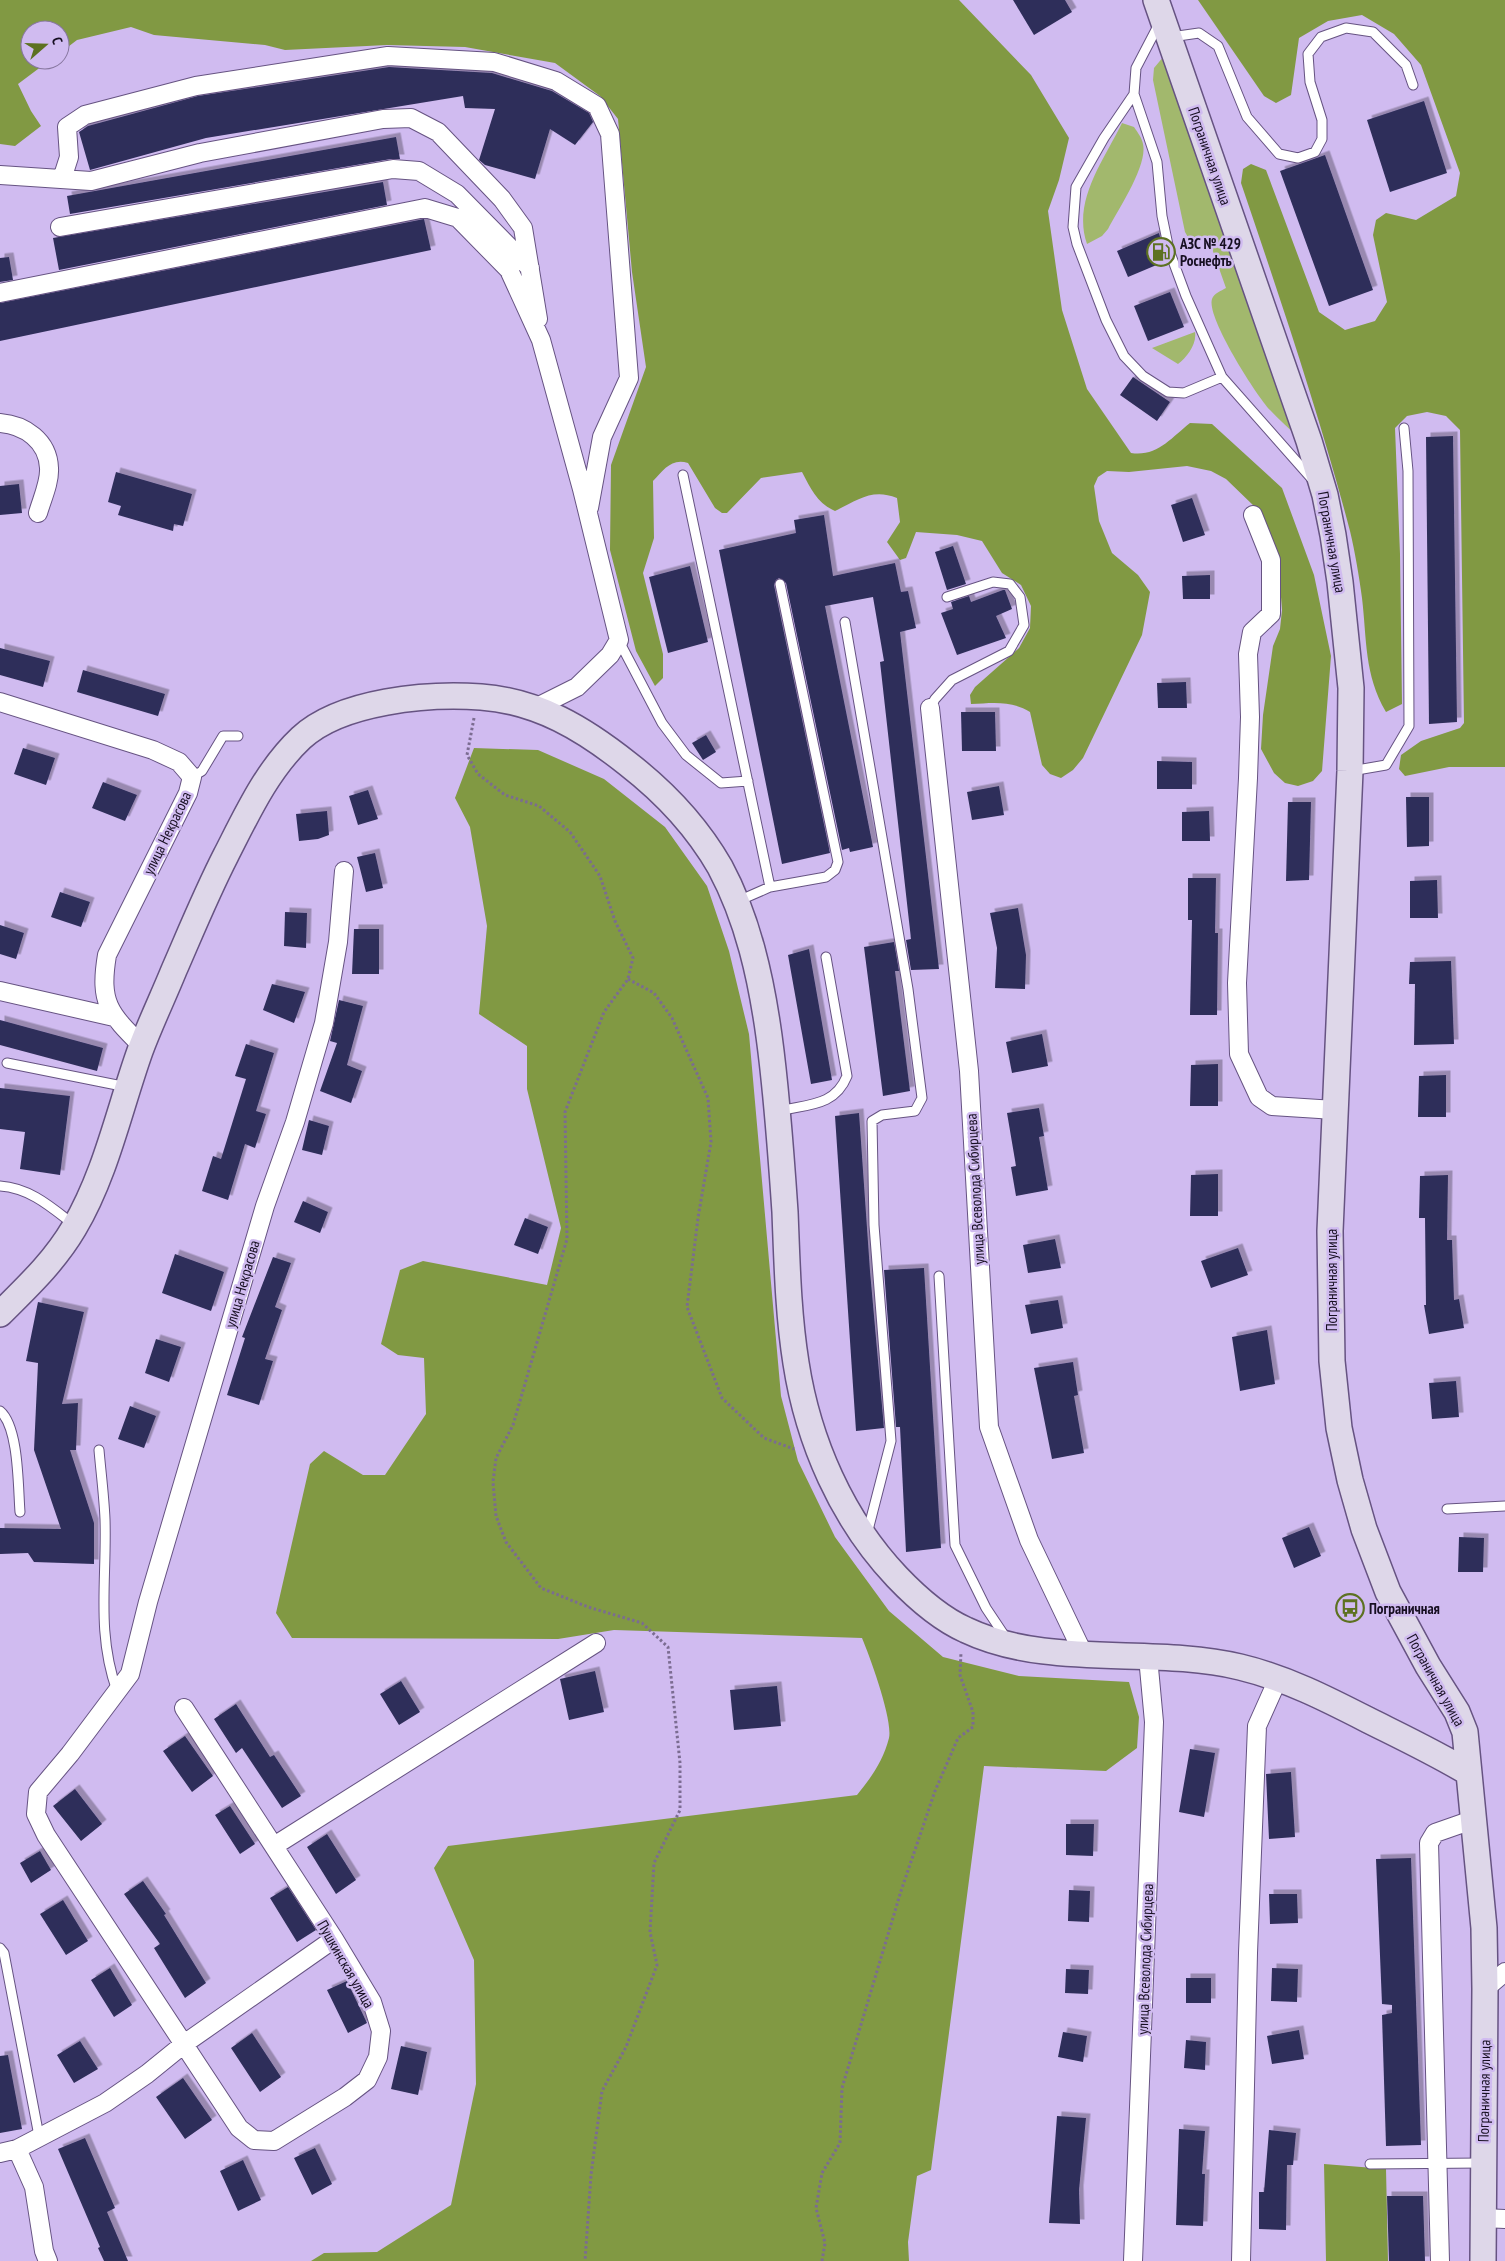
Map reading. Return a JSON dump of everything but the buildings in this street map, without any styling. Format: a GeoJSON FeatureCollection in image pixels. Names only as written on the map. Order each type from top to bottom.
{"type":"FeatureCollection","features":[{"type":"Feature","properties":{"kind":"main road","name":"Пограничная улица"},"geometry":{"type":"LineString","coordinates":[[1162,18],[1309,442],[1324,495],[1340,582],[1351,688],[1350,771],[1330,1231],[1332,1361],[1339,1428],[1350,1480],[1378,1569],[1388,1592],[1428,1666],[1457,1712],[1465,1732],[1475,1819],[1484,1928],[1483,2163],[1494,2218],[1483,2261]]}},
{"type":"Feature","properties":{"kind":"main road"},"geometry":{"type":"LineString","coordinates":[[0,1314],[50,1264],[75,1226],[98,1179],[142,1046],[212,883],[243,821],[276,764],[303,735],[327,720],[356,709],[394,701],[478,696],[535,708],[563,719],[606,746],[646,778],[700,836],[720,868],[736,902],[758,971],[779,1111],[790,1310],[796,1365],[808,1416],[821,1458],[840,1498],[865,1539],[889,1569],[916,1597],[962,1629],[988,1640],[1041,1651],[1199,1660],[1239,1666],[1318,1694],[1441,1756],[1469,1773]]}},
{"type":"Feature","properties":{"kind":"street"},"geometry":{"type":"LineString","coordinates":[[62,179],[69,157],[67,126],[85,115],[196,86],[388,56],[494,62],[556,80],[598,106],[610,134],[629,378],[602,437],[587,516]]}},
{"type":"Feature","properties":{"kind":"street"},"geometry":{"type":"LineString","coordinates":[[0,175],[91,181],[200,152],[383,119],[411,118],[438,132],[502,199],[523,228],[541,340],[619,640],[610,655],[577,687],[535,708]]}},
{"type":"Feature","properties":{"kind":"street"},"geometry":{"type":"LineString","coordinates":[[60,228],[393,169],[420,171],[457,194],[531,269]]}},
{"type":"Feature","properties":{"kind":"street"},"geometry":{"type":"LineString","coordinates":[[0,293],[425,208],[458,218],[509,270],[541,340]]}},
{"type":"Feature","properties":{"kind":"street"},"geometry":{"type":"LineString","coordinates":[[0,423],[12,424],[33,435],[47,450],[50,469],[38,513]]}},
{"type":"Feature","properties":{"kind":"street"},"geometry":{"type":"LineString","coordinates":[[1253,515],[1271,560],[1271,614],[1252,632],[1248,654],[1249,770],[1237,983],[1239,1054],[1259,1098],[1272,1106],[1335,1110]]}},
{"type":"Feature","properties":{"kind":"street","name":"улица Некрасова"},"geometry":{"type":"LineString","coordinates":[[0,702],[153,750],[179,762],[192,777],[188,793],[107,955],[103,981],[106,1000],[114,1017],[142,1046]]}},
{"type":"Feature","properties":{"kind":"street","name":"улица Всеволода Сибирцева"},"geometry":{"type":"LineString","coordinates":[[930,708],[969,1071],[989,1427],[1029,1540],[1083,1653]]}},
{"type":"Feature","properties":{"kind":"street","name":"улица Некрасова"},"geometry":{"type":"LineString","coordinates":[[117,1691],[130,1674],[148,1602],[265,1206],[295,1122],[324,1023],[338,942],[344,871]]}},
{"type":"Feature","properties":{"kind":"street"},"geometry":{"type":"LineString","coordinates":[[0,991],[114,1017]]}},
{"type":"Feature","properties":{"kind":"street"},"geometry":{"type":"LineString","coordinates":[[274,1846],[596,1644]]}},
{"type":"Feature","properties":{"kind":"street","name":"улица Всеволода Сибирцева"},"geometry":{"type":"LineString","coordinates":[[1133,2261],[1154,1722],[1148,1657]]}},
{"type":"Feature","properties":{"kind":"street"},"geometry":{"type":"LineString","coordinates":[[1241,2261],[1248,1953],[1257,1726],[1278,1679]]}},
{"type":"Feature","properties":{"kind":"street","name":"Пушкинская улица"},"geometry":{"type":"LineString","coordinates":[[117,1691],[70,1754],[38,1792],[36,1814],[46,1835],[239,2128],[254,2140],[274,2140],[345,2098],[366,2080],[378,2057],[381,2031],[372,2002],[334,1938],[184,1708]]}},
{"type":"Feature","properties":{"kind":"street"},"geometry":{"type":"LineString","coordinates":[[1440,2261],[1436,2163],[1430,1843],[1435,1833],[1475,1819]]}},
{"type":"Feature","properties":{"kind":"street"},"geometry":{"type":"LineString","coordinates":[[48,2261],[44,2251],[34,2187],[8,2151],[105,2103],[147,2074],[184,2044],[334,1938]]}},
{"type":"Feature","properties":{"kind":"street"},"geometry":{"type":"LineString","coordinates":[[1485,1989],[1505,1972]]}},
{"type":"Feature","properties":{"kind":"lane"},"geometry":{"type":"LineString","coordinates":[[1324,495],[1289,451],[1222,377],[1186,296],[1169,250],[1162,216],[1157,162],[1134,94],[1136,68],[1162,18],[1199,34],[1218,46],[1247,117],[1279,154],[1298,158],[1315,152],[1322,139],[1322,120],[1310,82],[1308,54],[1320,37],[1346,28],[1373,32],[1406,65],[1413,85]]}},
{"type":"Feature","properties":{"kind":"lane"},"geometry":{"type":"LineString","coordinates":[[1134,94],[1104,138],[1076,188],[1073,228],[1106,320],[1124,356],[1143,376],[1168,392],[1184,392],[1222,377]]}},
{"type":"Feature","properties":{"kind":"lane"},"geometry":{"type":"LineString","coordinates":[[1350,771],[1386,765],[1409,726],[1408,471],[1404,428]]}},
{"type":"Feature","properties":{"kind":"lane"},"geometry":{"type":"LineString","coordinates":[[683,476],[770,887]]}},
{"type":"Feature","properties":{"kind":"lane"},"geometry":{"type":"LineString","coordinates":[[930,708],[935,699],[952,680],[1009,651],[1024,625],[1020,597],[1010,584],[993,582],[947,597]]}},
{"type":"Feature","properties":{"kind":"lane"},"geometry":{"type":"LineString","coordinates":[[736,902],[770,887],[826,877],[835,870],[838,862],[780,584]]}},
{"type":"Feature","properties":{"kind":"lane"},"geometry":{"type":"LineString","coordinates":[[845,622],[908,989],[922,1098],[914,1111],[882,1115],[872,1121],[874,1225],[891,1441],[865,1539]]}},
{"type":"Feature","properties":{"kind":"lane"},"geometry":{"type":"LineString","coordinates":[[619,640],[662,723],[686,756],[721,782],[748,781]]}},
{"type":"Feature","properties":{"kind":"lane"},"geometry":{"type":"LineString","coordinates":[[192,777],[202,771],[223,736],[238,736]]}},
{"type":"Feature","properties":{"kind":"lane"},"geometry":{"type":"LineString","coordinates":[[779,1111],[830,1099],[842,1088],[847,1076],[826,957]]}},
{"type":"Feature","properties":{"kind":"lane"},"geometry":{"type":"LineString","coordinates":[[7,1063],[128,1087]]}},
{"type":"Feature","properties":{"kind":"lane"},"geometry":{"type":"LineString","coordinates":[[0,1186],[22,1190],[39,1198],[75,1226]]}},
{"type":"Feature","properties":{"kind":"lane"},"geometry":{"type":"LineString","coordinates":[[939,1276],[955,1545],[986,1608],[1010,1645]]}},
{"type":"Feature","properties":{"kind":"lane"},"geometry":{"type":"LineString","coordinates":[[0,1411],[5,1415],[12,1432],[20,1512]]}},
{"type":"Feature","properties":{"kind":"lane"},"geometry":{"type":"LineString","coordinates":[[99,1450],[105,1520],[105,1637],[108,1667],[117,1691]]}},
{"type":"Feature","properties":{"kind":"lane"},"geometry":{"type":"LineString","coordinates":[[1447,1509],[1505,1506]]}},
{"type":"Feature","properties":{"kind":"lane"},"geometry":{"type":"LineString","coordinates":[[0,1948],[4,1953],[39,2136]]}},
{"type":"Feature","properties":{"kind":"lane"},"geometry":{"type":"LineString","coordinates":[[1370,2164],[1483,2163]]}},
{"type":"Feature","properties":{"kind":"path"},"geometry":{"type":"LineString","coordinates":[[478,696],[467,755],[478,774],[505,795],[539,806],[570,832],[600,876],[615,921],[632,958],[628,979],[604,1012],[565,1112],[567,1240],[513,1425],[496,1458],[493,1482],[496,1516],[506,1542],[541,1588],[588,1607],[642,1623],[668,1647],[680,1763],[680,1810],[654,1864],[650,1932],[657,1965],[626,2047],[602,2091],[591,2175],[585,2261]]}},
{"type":"Feature","properties":{"kind":"path"},"geometry":{"type":"LineString","coordinates":[[628,979],[654,993],[672,1018],[708,1098],[711,1142],[698,1218],[687,1307],[722,1398],[764,1438],[821,1458]]}},
{"type":"Feature","properties":{"kind":"path"},"geometry":{"type":"LineString","coordinates":[[822,2261],[824,2244],[816,2208],[822,2173],[840,2143],[842,2088],[901,1891],[935,1791],[958,1738],[973,1727],[973,1712],[960,1675],[962,1629]]}},
{"type":"Feature","properties":{"kind":"green space"},"geometry":{"type":"Polygon","coordinates":[[[0,0],[959,0],[1031,75],[1069,138],[1059,180],[1048,211],[1062,310],[1087,389],[1131,453],[1149,452],[1156,449],[1190,423],[1212,424],[1282,488],[1314,575],[1331,656],[1322,771],[1313,781],[1298,786],[1285,783],[1274,773],[1261,749],[1263,715],[1273,646],[1280,629],[1282,610],[1278,558],[1269,529],[1255,507],[1226,479],[1211,471],[1187,466],[1129,472],[1107,471],[1098,477],[1094,486],[1099,521],[1112,553],[1138,575],[1150,592],[1142,635],[1083,758],[1073,770],[1061,778],[1050,774],[1042,765],[1030,712],[1009,704],[971,704],[970,695],[975,687],[1019,648],[1030,628],[1031,606],[1021,585],[1002,573],[982,541],[957,535],[916,532],[906,558],[900,560],[887,542],[900,522],[897,498],[880,494],[872,495],[858,499],[835,511],[819,500],[802,472],[761,478],[727,513],[722,513],[715,508],[688,463],[677,462],[668,466],[653,481],[654,538],[643,573],[663,654],[663,678],[655,686],[636,651],[610,550],[611,465],[646,367],[632,272],[618,119],[600,96],[555,63],[465,47],[387,45],[285,50],[265,45],[154,35],[131,27],[77,40],[70,45],[70,20],[20,20],[20,70],[37,70],[18,84],[31,111],[41,126],[15,146],[0,144],[0,0]]]}},
{"type":"Feature","properties":{"kind":"green space"},"geometry":{"type":"Polygon","coordinates":[[[1198,0],[1505,0],[1505,767],[1449,767],[1405,776],[1399,769],[1401,755],[1421,741],[1460,728],[1464,723],[1460,430],[1446,416],[1427,412],[1407,416],[1395,428],[1400,554],[1402,704],[1386,712],[1379,698],[1370,670],[1357,564],[1338,487],[1298,356],[1241,183],[1243,169],[1251,164],[1266,170],[1319,312],[1345,330],[1375,321],[1387,302],[1373,235],[1376,220],[1386,213],[1416,220],[1456,196],[1460,173],[1421,65],[1394,34],[1362,15],[1328,21],[1299,38],[1291,95],[1276,103],[1264,96],[1198,0]]]}},
{"type":"Feature","properties":{"kind":"green space"},"geometry":{"type":"Polygon","coordinates":[[[1164,56],[1300,439],[1263,402],[1224,338],[1212,308],[1212,299],[1226,288],[1209,240],[1192,244],[1185,232],[1153,80],[1154,68],[1164,56]]]}},
{"type":"Feature","properties":{"kind":"green space"},"geometry":{"type":"Polygon","coordinates":[[[1122,123],[1134,127],[1141,138],[1143,153],[1141,163],[1131,187],[1108,229],[1102,236],[1087,244],[1083,228],[1087,197],[1099,166],[1122,123]]]}},
{"type":"Feature","properties":{"kind":"green space"},"geometry":{"type":"Polygon","coordinates":[[[1195,332],[1191,350],[1178,364],[1152,348],[1195,332]]]}},
{"type":"Feature","properties":{"kind":"green space"},"geometry":{"type":"Polygon","coordinates":[[[474,748],[538,750],[604,779],[665,827],[707,886],[729,951],[749,1034],[781,1396],[798,1461],[835,1537],[889,1611],[943,1657],[1019,1676],[1129,1682],[1139,1717],[1137,1748],[1106,1771],[984,1766],[931,2170],[917,2176],[908,2242],[909,2261],[311,2261],[324,2253],[377,2252],[451,2205],[476,2084],[474,1960],[434,1868],[448,1846],[857,1795],[876,1769],[889,1738],[888,1717],[862,1638],[614,1630],[558,1639],[292,1638],[276,1613],[310,1464],[324,1451],[363,1475],[385,1475],[426,1414],[424,1358],[398,1355],[381,1344],[400,1270],[423,1261],[547,1285],[561,1228],[527,1089],[527,1046],[479,1014],[487,926],[470,827],[455,798],[474,748]]]}},
{"type":"Feature","properties":{"kind":"green space"},"geometry":{"type":"Polygon","coordinates":[[[1324,2164],[1386,2169],[1388,2261],[1326,2261],[1324,2164]]]}},
{"type":"Feature","properties":{"kind":"place","name":"АЗС № 429 Роснефть"},"geometry":{"type":"Point","coordinates":[1161,252]}},
{"type":"Feature","properties":{"kind":"place","name":"Пограничная"},"geometry":{"type":"Point","coordinates":[1350,1608]}}]}
